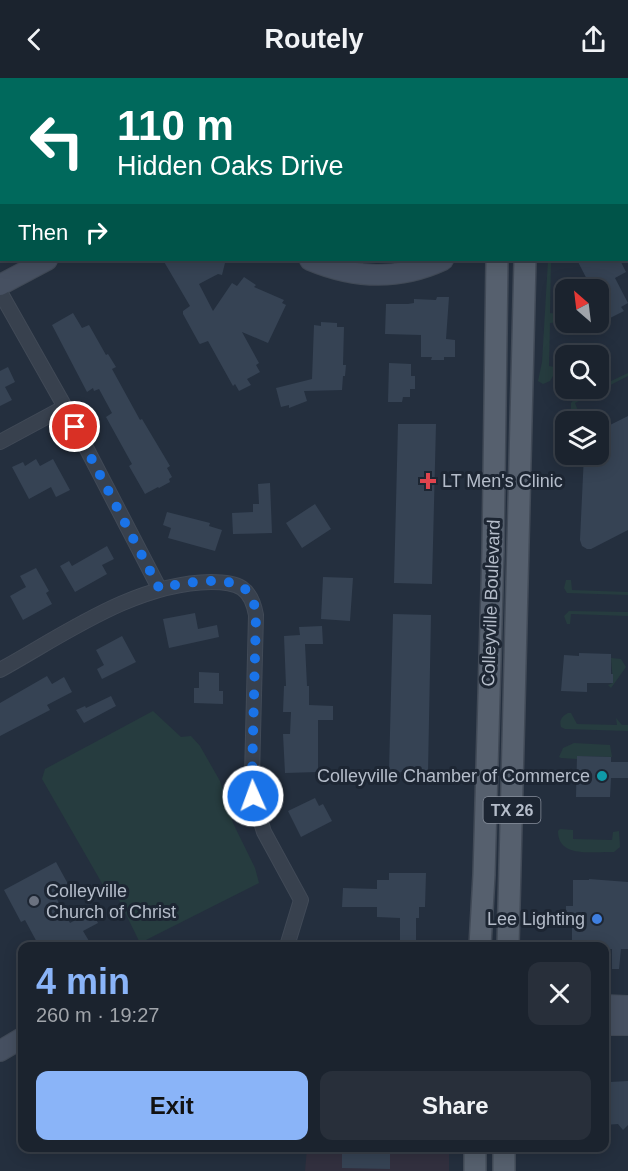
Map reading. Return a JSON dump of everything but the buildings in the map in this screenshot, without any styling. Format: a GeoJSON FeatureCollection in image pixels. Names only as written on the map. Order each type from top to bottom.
{"type":"FeatureCollection","features":[{"type":"Feature","properties":{"kind":"main road","name":"Colleyville Boulevard"},"geometry":{"type":"LineString","coordinates":[[480,942],[493,541],[497,261]]}},
{"type":"Feature","properties":{"kind":"main road","name":"Colleyville Boulevard"},"geometry":{"type":"LineString","coordinates":[[508,942],[525,261]]}},
{"type":"Feature","properties":{"kind":"main road"},"geometry":{"type":"LineString","coordinates":[[475,1152],[475,1171]]}},
{"type":"Feature","properties":{"kind":"main road"},"geometry":{"type":"LineString","coordinates":[[504,1152],[504,1171]]}},
{"type":"Feature","properties":{"kind":"street"},"geometry":{"type":"LineString","coordinates":[[0,285],[45,261]]}},
{"type":"Feature","properties":{"kind":"street"},"geometry":{"type":"LineString","coordinates":[[312,261],[333,269],[370,267],[398,275],[416,271],[441,261]]}},
{"type":"Feature","properties":{"kind":"street"},"geometry":{"type":"LineString","coordinates":[[0,292],[65,407],[159,588]]}},
{"type":"Feature","properties":{"kind":"street"},"geometry":{"type":"LineString","coordinates":[[0,442],[65,407]]}},
{"type":"Feature","properties":{"kind":"street"},"geometry":{"type":"LineString","coordinates":[[0,670],[114,606],[159,588],[181,584],[225,582],[245,589],[254,604],[256,615],[253,796],[264,832],[301,900],[288,942]]}},
{"type":"Feature","properties":{"kind":"street"},"geometry":{"type":"LineString","coordinates":[[609,1005],[628,1006]]}},
{"type":"Feature","properties":{"kind":"street"},"geometry":{"type":"LineString","coordinates":[[609,1025],[628,1025]]}},
{"type":"Feature","properties":{"kind":"street"},"geometry":{"type":"LineString","coordinates":[[0,1051],[18,1040]]}},
{"type":"Feature","properties":{"kind":"shaded area"},"geometry":{"type":"Polygon","coordinates":[[[307,1152],[449,1152],[449,1171],[305,1171],[307,1152]]]}},
{"type":"Feature","properties":{"kind":"green space"},"geometry":{"type":"Polygon","coordinates":[[[548,261],[560,261],[551,263],[550,313],[555,314],[555,322],[550,323],[549,366],[554,367],[553,376],[550,381],[543,384],[538,381],[542,362],[548,261]]]}},
{"type":"Feature","properties":{"kind":"green space"},"geometry":{"type":"Polygon","coordinates":[[[628,373],[628,376],[609,386],[609,382],[628,373]]]}},
{"type":"Feature","properties":{"kind":"green space"},"geometry":{"type":"Polygon","coordinates":[[[574,399],[583,399],[575,403],[578,411],[571,410],[571,403],[574,399]]]}},
{"type":"Feature","properties":{"kind":"green space"},"geometry":{"type":"Polygon","coordinates":[[[566,580],[571,580],[572,590],[628,592],[628,595],[567,593],[564,588],[566,580]]]}},
{"type":"Feature","properties":{"kind":"green space"},"geometry":{"type":"Polygon","coordinates":[[[569,611],[628,612],[628,616],[571,614],[570,624],[567,624],[564,616],[569,611]]]}},
{"type":"Feature","properties":{"kind":"green space"},"geometry":{"type":"Polygon","coordinates":[[[611,658],[621,659],[626,667],[611,688],[608,685],[613,683],[611,658]]]}},
{"type":"Feature","properties":{"kind":"green space"},"geometry":{"type":"Polygon","coordinates":[[[153,711],[181,737],[191,736],[200,746],[220,781],[233,823],[255,868],[259,883],[140,942],[114,890],[107,892],[42,779],[45,769],[153,711]]]}},
{"type":"Feature","properties":{"kind":"green space"},"geometry":{"type":"Polygon","coordinates":[[[571,713],[577,724],[617,725],[616,718],[622,725],[628,725],[628,731],[565,729],[561,727],[561,720],[571,713]]]}},
{"type":"Feature","properties":{"kind":"green space"},"geometry":{"type":"Polygon","coordinates":[[[574,743],[610,745],[612,757],[577,756],[577,759],[559,757],[563,748],[574,743]]]}},
{"type":"Feature","properties":{"kind":"green space"},"geometry":{"type":"Polygon","coordinates":[[[560,829],[573,830],[573,839],[612,840],[613,832],[619,831],[620,847],[614,852],[570,850],[560,840],[558,831],[560,829]]]}},
{"type":"Feature","properties":{"kind":"place","name":"LT Men's Clinic"},"geometry":{"type":"Point","coordinates":[428,481]}},
{"type":"Feature","properties":{"kind":"place","name":"Colleyville Chamber of Commerce"},"geometry":{"type":"Point","coordinates":[602,776]}},
{"type":"Feature","properties":{"kind":"place","name":"Colleyville Church of Christ"},"geometry":{"type":"Point","coordinates":[34,901]}},
{"type":"Feature","properties":{"kind":"place","name":"Lee Lighting"},"geometry":{"type":"Point","coordinates":[597,919]}},
{"type":"Feature","properties":{"kind":"route"},"geometry":{"type":"LineString","coordinates":[[75,427],[159,588],[181,584],[225,582],[245,589],[254,604],[256,615],[253,796]]}}]}
